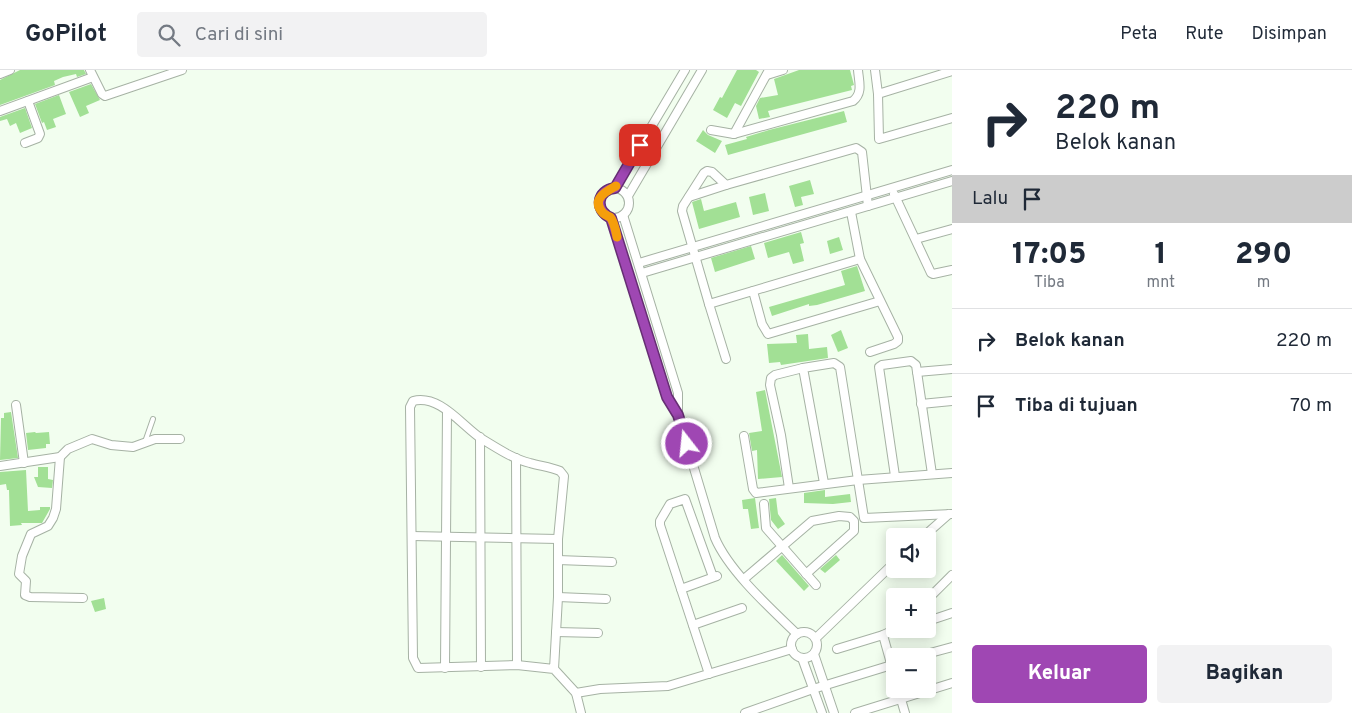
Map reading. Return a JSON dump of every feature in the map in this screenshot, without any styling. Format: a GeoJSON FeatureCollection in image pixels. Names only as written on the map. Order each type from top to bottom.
{"type":"FeatureCollection","features":[{"type":"Feature","properties":{"kind":"street"},"geometry":{"type":"LineString","coordinates":[[0,74],[10,70]]}},
{"type":"Feature","properties":{"kind":"street"},"geometry":{"type":"LineString","coordinates":[[0,111],[28,101],[91,72],[102,94],[105,96],[182,70]]}},
{"type":"Feature","properties":{"kind":"street"},"geometry":{"type":"LineString","coordinates":[[615,188],[685,70]]}},
{"type":"Feature","properties":{"kind":"street"},"geometry":{"type":"LineString","coordinates":[[611,218],[623,215],[628,208],[628,196],[702,70]]}},
{"type":"Feature","properties":{"kind":"street"},"geometry":{"type":"LineString","coordinates":[[734,134],[768,72],[783,70]]}},
{"type":"Feature","properties":{"kind":"street"},"geometry":{"type":"LineString","coordinates":[[711,130],[734,134],[853,102],[860,92],[858,70]]}},
{"type":"Feature","properties":{"kind":"street"},"geometry":{"type":"LineString","coordinates":[[875,70],[878,94],[879,139],[952,118]]}},
{"type":"Feature","properties":{"kind":"street"},"geometry":{"type":"LineString","coordinates":[[878,94],[952,72]]}},
{"type":"Feature","properties":{"kind":"street"},"geometry":{"type":"LineString","coordinates":[[25,143],[38,138],[40,134],[28,101]]}},
{"type":"Feature","properties":{"kind":"street"},"geometry":{"type":"LineString","coordinates":[[690,196],[856,148],[862,152],[865,196],[868,206]]}},
{"type":"Feature","properties":{"kind":"street"},"geometry":{"type":"LineString","coordinates":[[639,262],[952,170]]}},
{"type":"Feature","properties":{"kind":"street"},"geometry":{"type":"LineString","coordinates":[[726,185],[712,172],[707,171],[683,206],[682,212],[726,359]]}},
{"type":"Feature","properties":{"kind":"street"},"geometry":{"type":"LineString","coordinates":[[642,273],[851,212],[952,180]]}},
{"type":"Feature","properties":{"kind":"street"},"geometry":{"type":"LineString","coordinates":[[628,196],[622,190],[615,188],[604,192],[599,202],[603,213],[611,218],[667,397],[678,415],[714,538],[727,560],[797,634]]}},
{"type":"Feature","properties":{"kind":"street"},"geometry":{"type":"LineString","coordinates":[[892,188],[895,198],[933,274],[952,271]]}},
{"type":"Feature","properties":{"kind":"street"},"geometry":{"type":"LineString","coordinates":[[851,212],[860,259],[896,332],[898,341],[870,352]]}},
{"type":"Feature","properties":{"kind":"street"},"geometry":{"type":"LineString","coordinates":[[623,215],[678,393],[678,415]]}},
{"type":"Feature","properties":{"kind":"street"},"geometry":{"type":"LineString","coordinates":[[916,239],[952,229]]}},
{"type":"Feature","properties":{"kind":"street"},"geometry":{"type":"LineString","coordinates":[[709,304],[860,259]]}},
{"type":"Feature","properties":{"kind":"street"},"geometry":{"type":"LineString","coordinates":[[752,291],[762,324],[765,332],[768,334],[880,301]]}},
{"type":"Feature","properties":{"kind":"street"},"geometry":{"type":"LineString","coordinates":[[895,476],[879,367],[911,361],[916,365],[932,474]]}},
{"type":"Feature","properties":{"kind":"street"},"geometry":{"type":"LineString","coordinates":[[789,488],[781,435],[770,385],[771,378],[775,375],[803,368],[834,363],[840,365],[864,518],[950,514]]}},
{"type":"Feature","properties":{"kind":"street"},"geometry":{"type":"LineString","coordinates":[[803,368],[824,483]]}},
{"type":"Feature","properties":{"kind":"street"},"geometry":{"type":"LineString","coordinates":[[917,372],[952,369]]}},
{"type":"Feature","properties":{"kind":"street"},"geometry":{"type":"LineString","coordinates":[[554,669],[558,597],[558,539],[564,476],[560,471],[516,458],[480,437],[431,401],[420,399],[414,401],[410,407],[413,658],[415,665],[418,668],[517,665],[554,669],[579,692],[581,713]]}},
{"type":"Feature","properties":{"kind":"street"},"geometry":{"type":"LineString","coordinates":[[921,404],[952,401]]}},
{"type":"Feature","properties":{"kind":"street"},"geometry":{"type":"LineString","coordinates":[[16,405],[24,463]]}},
{"type":"Feature","properties":{"kind":"street"},"geometry":{"type":"LineString","coordinates":[[444,668],[446,411]]}},
{"type":"Feature","properties":{"kind":"street"},"geometry":{"type":"LineString","coordinates":[[744,436],[753,488],[756,493],[824,483],[952,472]]}},
{"type":"Feature","properties":{"kind":"street"},"geometry":{"type":"LineString","coordinates":[[480,437],[481,667]]}},
{"type":"Feature","properties":{"kind":"street"},"geometry":{"type":"LineString","coordinates":[[0,466],[60,457],[68,449],[92,439],[124,447],[133,447],[155,439],[180,439]]}},
{"type":"Feature","properties":{"kind":"street"},"geometry":{"type":"LineString","coordinates":[[60,457],[56,510],[48,526],[31,534],[22,556],[19,574],[26,581],[25,595],[30,597],[83,598]]}},
{"type":"Feature","properties":{"kind":"street"},"geometry":{"type":"LineString","coordinates":[[516,458],[517,665]]}},
{"type":"Feature","properties":{"kind":"street"},"geometry":{"type":"LineString","coordinates":[[681,589],[715,576],[684,498],[667,507],[660,523],[681,589],[709,674]]}},
{"type":"Feature","properties":{"kind":"street"},"geometry":{"type":"LineString","coordinates":[[764,504],[766,528],[816,585]]}},
{"type":"Feature","properties":{"kind":"street"},"geometry":{"type":"LineString","coordinates":[[933,528],[950,514]]}},
{"type":"Feature","properties":{"kind":"street"},"geometry":{"type":"LineString","coordinates":[[744,579],[812,521],[839,516],[850,517],[854,521],[854,531],[806,574]]}},
{"type":"Feature","properties":{"kind":"street"},"geometry":{"type":"LineString","coordinates":[[412,536],[558,539]]}},
{"type":"Feature","properties":{"kind":"street"},"geometry":{"type":"LineString","coordinates":[[558,560],[612,562]]}},
{"type":"Feature","properties":{"kind":"street"},"geometry":{"type":"LineString","coordinates":[[816,638],[886,571]]}},
{"type":"Feature","properties":{"kind":"street"},"geometry":{"type":"LineString","coordinates":[[936,590],[952,575]]}},
{"type":"Feature","properties":{"kind":"street"},"geometry":{"type":"LineString","coordinates":[[558,597],[606,599]]}},
{"type":"Feature","properties":{"kind":"street"},"geometry":{"type":"LineString","coordinates":[[693,625],[742,608]]}},
{"type":"Feature","properties":{"kind":"street"},"geometry":{"type":"LineString","coordinates":[[936,618],[952,613]]}},
{"type":"Feature","properties":{"kind":"street"},"geometry":{"type":"LineString","coordinates":[[556,632],[598,633]]}},
{"type":"Feature","properties":{"kind":"street"},"geometry":{"type":"LineString","coordinates":[[816,638],[807,632],[797,634],[791,642],[792,649],[796,655],[802,658],[822,713]]}},
{"type":"Feature","properties":{"kind":"street"},"geometry":{"type":"LineString","coordinates":[[837,649],[886,633]]}},
{"type":"Feature","properties":{"kind":"street"},"geometry":{"type":"LineString","coordinates":[[883,635],[887,648]]}},
{"type":"Feature","properties":{"kind":"street"},"geometry":{"type":"LineString","coordinates":[[802,658],[814,654],[817,648],[816,638]]}},
{"type":"Feature","properties":{"kind":"street"},"geometry":{"type":"LineString","coordinates":[[936,651],[952,647]]}},
{"type":"Feature","properties":{"kind":"street"},"geometry":{"type":"LineString","coordinates":[[579,692],[668,686],[792,649]]}},
{"type":"Feature","properties":{"kind":"street"},"geometry":{"type":"LineString","coordinates":[[814,654],[834,713]]}},
{"type":"Feature","properties":{"kind":"street"},"geometry":{"type":"LineString","coordinates":[[745,713],[886,666]]}},
{"type":"Feature","properties":{"kind":"street"},"geometry":{"type":"LineString","coordinates":[[936,687],[952,682]]}},
{"type":"Feature","properties":{"kind":"street"},"geometry":{"type":"LineString","coordinates":[[855,713],[901,698],[905,713]]}},
{"type":"Feature","properties":{"kind":"lane"},"geometry":{"type":"LineString","coordinates":[[145,442],[153,419]]}},
{"type":"Feature","properties":{"kind":"building"},"geometry":{"type":"Polygon","coordinates":[[[20,70],[84,70],[86,74],[77,77],[76,74],[63,77],[54,81],[55,85],[0,105],[0,80],[20,70]]]}},
{"type":"Feature","properties":{"kind":"building"},"geometry":{"type":"Polygon","coordinates":[[[737,70],[756,70],[759,72],[741,106],[735,103],[727,118],[713,110],[720,97],[722,98],[737,70]]]}},
{"type":"Feature","properties":{"kind":"building"},"geometry":{"type":"Polygon","coordinates":[[[799,70],[850,70],[854,85],[851,86],[852,90],[768,111],[770,117],[759,119],[756,106],[760,98],[778,95],[774,79],[799,70]]]}},
{"type":"Feature","properties":{"kind":"building"},"geometry":{"type":"Polygon","coordinates":[[[91,84],[100,100],[86,106],[89,113],[80,117],[69,92],[91,84]]]}},
{"type":"Feature","properties":{"kind":"building"},"geometry":{"type":"Polygon","coordinates":[[[59,95],[66,114],[53,119],[56,127],[47,130],[44,122],[42,123],[35,104],[59,95]]]}},
{"type":"Feature","properties":{"kind":"building"},"geometry":{"type":"Polygon","coordinates":[[[25,108],[32,128],[20,133],[16,123],[10,126],[7,119],[0,121],[0,117],[25,108]]]}},
{"type":"Feature","properties":{"kind":"building"},"geometry":{"type":"Polygon","coordinates":[[[844,111],[847,122],[728,155],[725,145],[747,139],[746,137],[844,111]]]}},
{"type":"Feature","properties":{"kind":"building"},"geometry":{"type":"Polygon","coordinates":[[[703,130],[708,135],[722,141],[715,153],[696,141],[703,130]]]}},
{"type":"Feature","properties":{"kind":"building"},"geometry":{"type":"Polygon","coordinates":[[[810,180],[814,194],[801,197],[803,205],[795,207],[789,186],[810,180]]]}},
{"type":"Feature","properties":{"kind":"building"},"geometry":{"type":"Polygon","coordinates":[[[765,193],[769,211],[753,215],[749,197],[765,193]]]}},
{"type":"Feature","properties":{"kind":"building"},"geometry":{"type":"Polygon","coordinates":[[[701,199],[704,211],[736,202],[740,217],[699,229],[692,202],[701,199]]]}},
{"type":"Feature","properties":{"kind":"building"},"geometry":{"type":"Polygon","coordinates":[[[801,232],[804,243],[800,244],[804,261],[793,264],[789,252],[768,258],[764,243],[801,232]]]}},
{"type":"Feature","properties":{"kind":"building"},"geometry":{"type":"Polygon","coordinates":[[[839,237],[843,250],[830,254],[827,241],[839,237]]]}},
{"type":"Feature","properties":{"kind":"building"},"geometry":{"type":"Polygon","coordinates":[[[751,246],[755,259],[715,272],[711,258],[751,246]]]}},
{"type":"Feature","properties":{"kind":"building"},"geometry":{"type":"Polygon","coordinates":[[[857,266],[865,291],[817,305],[809,306],[809,304],[772,316],[769,307],[845,285],[841,271],[857,266]]]}},
{"type":"Feature","properties":{"kind":"building"},"geometry":{"type":"Polygon","coordinates":[[[841,330],[848,348],[838,352],[831,335],[841,330]]]}},
{"type":"Feature","properties":{"kind":"building"},"geometry":{"type":"Polygon","coordinates":[[[808,334],[809,349],[827,347],[828,358],[781,365],[780,362],[769,363],[767,344],[797,343],[796,335],[808,334]]]}},
{"type":"Feature","properties":{"kind":"building"},"geometry":{"type":"Polygon","coordinates":[[[765,390],[782,477],[758,479],[757,450],[752,451],[749,433],[762,431],[756,392],[765,390]]]}},
{"type":"Feature","properties":{"kind":"building"},"geometry":{"type":"Polygon","coordinates":[[[11,412],[18,458],[0,460],[1,418],[4,418],[4,413],[11,412]]]}},
{"type":"Feature","properties":{"kind":"building"},"geometry":{"type":"Polygon","coordinates":[[[49,432],[50,444],[46,444],[46,448],[28,450],[26,433],[49,432]]]}},
{"type":"Feature","properties":{"kind":"building"},"geometry":{"type":"Polygon","coordinates":[[[38,467],[48,467],[48,479],[53,480],[52,488],[38,487],[34,477],[38,477],[38,467]]]}},
{"type":"Feature","properties":{"kind":"building"},"geometry":{"type":"Polygon","coordinates":[[[26,470],[28,511],[40,510],[40,507],[50,507],[50,509],[42,523],[21,523],[22,525],[10,526],[9,490],[7,490],[6,484],[0,485],[0,472],[26,470]]]}},
{"type":"Feature","properties":{"kind":"building"},"geometry":{"type":"Polygon","coordinates":[[[825,490],[825,497],[850,494],[851,502],[833,504],[804,503],[804,493],[825,490]]]}},
{"type":"Feature","properties":{"kind":"building"},"geometry":{"type":"Polygon","coordinates":[[[755,498],[759,528],[751,529],[748,509],[743,509],[742,500],[755,498]]]}},
{"type":"Feature","properties":{"kind":"building"},"geometry":{"type":"Polygon","coordinates":[[[776,498],[778,514],[785,524],[778,529],[771,520],[769,499],[776,498]]]}},
{"type":"Feature","properties":{"kind":"building"},"geometry":{"type":"Polygon","coordinates":[[[782,555],[809,586],[804,591],[776,561],[782,555]]]}},
{"type":"Feature","properties":{"kind":"building"},"geometry":{"type":"Polygon","coordinates":[[[836,555],[840,560],[825,573],[820,569],[836,555]]]}},
{"type":"Feature","properties":{"kind":"building"},"geometry":{"type":"Polygon","coordinates":[[[104,598],[106,609],[95,612],[91,601],[104,598]]]}},
{"type":"Feature","properties":{"kind":"slow traffic"},"geometry":{"type":"LineString","coordinates":[[616,186],[604,192],[600,198],[599,206],[603,213],[611,218],[617,237]]}},
{"type":"Feature","properties":{"kind":"route"},"geometry":{"type":"LineString","coordinates":[[640,145],[615,188],[608,189],[602,194],[599,206],[603,213],[611,218],[668,402],[678,415],[687,444]]}}]}
